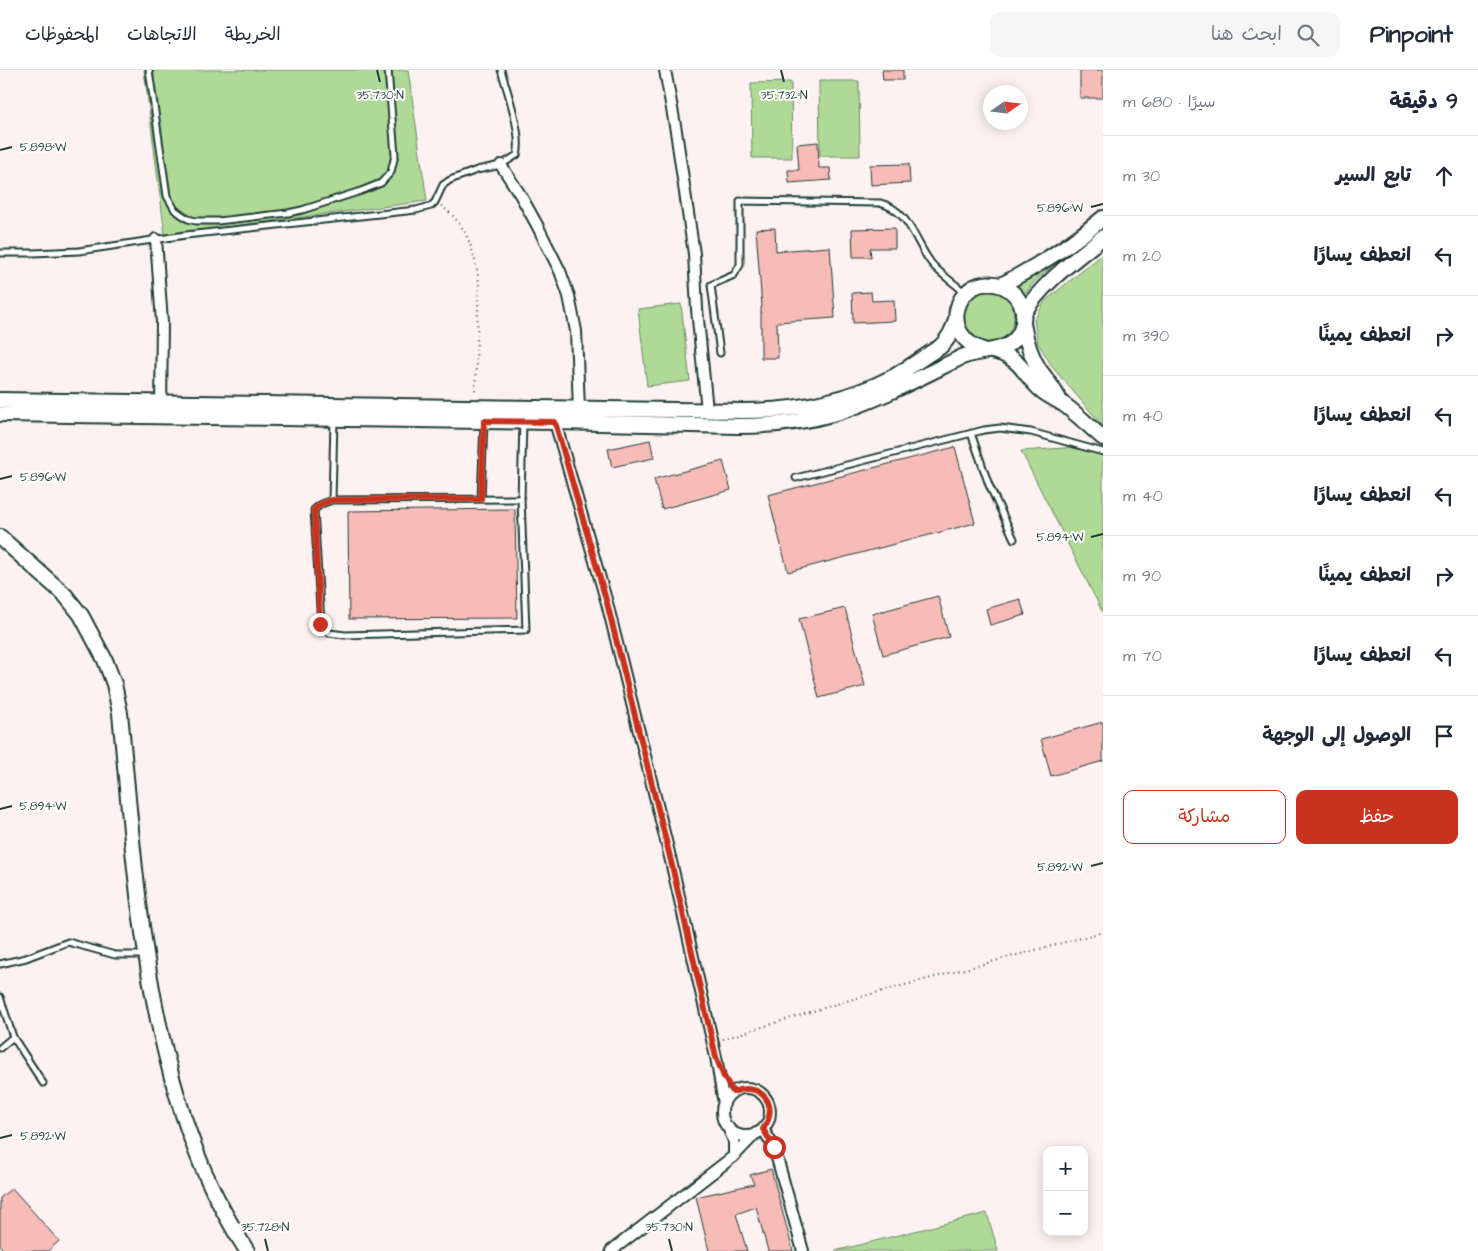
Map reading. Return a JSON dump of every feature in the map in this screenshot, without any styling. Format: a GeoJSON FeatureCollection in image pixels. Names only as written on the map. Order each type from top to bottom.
{"type":"FeatureCollection","features":[{"type":"Feature","properties":{"kind":"street"},"geometry":{"type":"LineString","coordinates":[[665,70],[694,254],[707,410]]}},
{"type":"Feature","properties":{"kind":"street"},"geometry":{"type":"LineString","coordinates":[[501,165],[537,225],[560,271],[569,296],[576,332],[579,409]]}},
{"type":"Feature","properties":{"kind":"street"},"geometry":{"type":"LineString","coordinates":[[1000,285],[1060,252],[1103,218]]}},
{"type":"Feature","properties":{"kind":"street"},"geometry":{"type":"LineString","coordinates":[[0,400],[479,407],[555,422],[757,426],[795,422],[828,415],[856,406],[962,357],[977,352],[1001,349],[1009,345],[1020,332],[1023,319],[1043,288],[1103,237]]}},
{"type":"Feature","properties":{"kind":"street"},"geometry":{"type":"LineString","coordinates":[[156,240],[162,322],[161,417]]}},
{"type":"Feature","properties":{"kind":"street"},"geometry":{"type":"LineString","coordinates":[[0,414],[484,421],[579,409],[780,410],[817,404],[856,393],[892,377],[940,347],[950,336],[960,301],[966,293],[982,284],[991,283],[1009,289],[1021,304],[1025,336],[1034,360],[1061,402]]}},
{"type":"Feature","properties":{"kind":"street"},"geometry":{"type":"LineString","coordinates":[[956,319],[962,337],[969,344],[977,348],[1000,353],[1015,361],[1043,392],[1061,402],[1103,438]]}},
{"type":"Feature","properties":{"kind":"street"},"geometry":{"type":"LineString","coordinates":[[555,422],[607,603],[670,857],[716,1057],[724,1104]]}},
{"type":"Feature","properties":{"kind":"street"},"geometry":{"type":"LineString","coordinates":[[0,537],[65,595],[80,615],[105,660],[114,684],[120,713],[137,893],[159,1024],[188,1130],[204,1171],[222,1209],[247,1251]]}},
{"type":"Feature","properties":{"kind":"street"},"geometry":{"type":"LineString","coordinates":[[716,1057],[724,1077],[733,1092]]}},
{"type":"Feature","properties":{"kind":"street"},"geometry":{"type":"LineString","coordinates":[[611,1251],[734,1156],[768,1123],[770,1107],[767,1100],[762,1094],[748,1088],[733,1092],[727,1097],[722,1112],[734,1141],[734,1156]]}},
{"type":"Feature","properties":{"kind":"street"},"geometry":{"type":"LineString","coordinates":[[728,1127],[733,1132],[749,1136],[760,1131]]}},
{"type":"Feature","properties":{"kind":"street"},"geometry":{"type":"LineString","coordinates":[[760,1131],[774,1147],[803,1251]]}},
{"type":"Feature","properties":{"kind":"lane"},"geometry":{"type":"LineString","coordinates":[[149,70],[167,196],[175,210],[181,215],[196,221],[207,222],[302,210],[361,191],[385,180],[393,168],[395,155],[388,70]]}},
{"type":"Feature","properties":{"kind":"lane"},"geometry":{"type":"LineString","coordinates":[[0,253],[79,251],[307,221],[427,208],[435,202],[443,185],[450,180],[477,170],[501,165],[517,155],[517,132],[501,70]]}},
{"type":"Feature","properties":{"kind":"lane"},"geometry":{"type":"LineString","coordinates":[[720,353],[711,286],[734,275],[740,265],[740,200],[880,203],[888,205],[903,216],[922,251],[934,266],[966,293]]}},
{"type":"Feature","properties":{"kind":"lane"},"geometry":{"type":"LineString","coordinates":[[332,500],[334,405]]}},
{"type":"Feature","properties":{"kind":"lane"},"geometry":{"type":"LineString","coordinates":[[479,407],[484,421],[481,499]]}},
{"type":"Feature","properties":{"kind":"lane"},"geometry":{"type":"LineString","coordinates":[[521,499],[332,500],[321,504],[314,510],[320,624],[329,633],[345,635],[526,630],[521,499],[523,415]]}},
{"type":"Feature","properties":{"kind":"lane"},"geometry":{"type":"LineString","coordinates":[[796,478],[971,433],[1000,428],[1032,432],[1103,452]]}},
{"type":"Feature","properties":{"kind":"lane"},"geometry":{"type":"LineString","coordinates":[[971,433],[989,485],[1014,539]]}},
{"type":"Feature","properties":{"kind":"lane"},"geometry":{"type":"LineString","coordinates":[[0,964],[26,958],[68,942],[115,954],[146,955]]}},
{"type":"Feature","properties":{"kind":"lane"},"geometry":{"type":"LineString","coordinates":[[0,997],[13,1037],[43,1083]]}},
{"type":"Feature","properties":{"kind":"lane"},"geometry":{"type":"LineString","coordinates":[[0,1048],[13,1037]]}},
{"type":"Feature","properties":{"kind":"path"},"geometry":{"type":"LineString","coordinates":[[435,202],[456,219],[469,239],[477,267],[479,282],[479,407]]}},
{"type":"Feature","properties":{"kind":"path"},"geometry":{"type":"LineString","coordinates":[[712,1042],[853,998],[1103,932]]}},
{"type":"Feature","properties":{"kind":"green space"},"geometry":{"type":"Polygon","coordinates":[[[144,70],[408,70],[427,201],[165,235],[144,70]]]}},
{"type":"Feature","properties":{"kind":"green space"},"geometry":{"type":"Polygon","coordinates":[[[819,81],[859,81],[860,156],[820,156],[819,81]]]}},
{"type":"Feature","properties":{"kind":"green space"},"geometry":{"type":"Polygon","coordinates":[[[791,82],[792,158],[752,158],[751,83],[791,82]]]}},
{"type":"Feature","properties":{"kind":"green space"},"geometry":{"type":"Polygon","coordinates":[[[1103,254],[1103,426],[1053,368],[1038,343],[1034,320],[1045,301],[1103,254]]]}},
{"type":"Feature","properties":{"kind":"green space"},"geometry":{"type":"Polygon","coordinates":[[[1063,257],[1036,280],[1025,293],[1016,284],[1063,257]]]}},
{"type":"Feature","properties":{"kind":"green space"},"geometry":{"type":"Polygon","coordinates":[[[988,291],[1002,295],[1010,303],[1014,317],[1010,331],[1002,339],[988,343],[974,339],[966,331],[962,317],[966,303],[974,295],[988,291]]]}},
{"type":"Feature","properties":{"kind":"green space"},"geometry":{"type":"Polygon","coordinates":[[[681,304],[690,381],[647,386],[638,309],[681,304]]]}},
{"type":"Feature","properties":{"kind":"green space"},"geometry":{"type":"Polygon","coordinates":[[[1079,447],[1103,448],[1103,613],[1021,451],[1079,447]]]}},
{"type":"Feature","properties":{"kind":"green space"},"geometry":{"type":"Polygon","coordinates":[[[987,1213],[998,1251],[835,1251],[987,1213]]]}},
{"type":"Feature","properties":{"kind":"building"},"geometry":{"type":"Polygon","coordinates":[[[882,70],[903,70],[903,80],[883,80],[882,70]]]}},
{"type":"Feature","properties":{"kind":"building"},"geometry":{"type":"Polygon","coordinates":[[[1080,70],[1103,70],[1103,98],[1080,98],[1080,70]]]}},
{"type":"Feature","properties":{"kind":"building"},"geometry":{"type":"Polygon","coordinates":[[[818,142],[819,168],[830,168],[831,180],[789,183],[788,170],[799,170],[797,144],[818,142]]]}},
{"type":"Feature","properties":{"kind":"building"},"geometry":{"type":"Polygon","coordinates":[[[909,164],[910,183],[871,185],[870,165],[909,164]]]}},
{"type":"Feature","properties":{"kind":"building"},"geometry":{"type":"Polygon","coordinates":[[[775,228],[776,251],[830,247],[835,318],[777,322],[778,358],[761,358],[762,307],[756,229],[775,228]]]}},
{"type":"Feature","properties":{"kind":"building"},"geometry":{"type":"Polygon","coordinates":[[[895,228],[895,248],[870,248],[871,257],[853,257],[852,229],[895,228]]]}},
{"type":"Feature","properties":{"kind":"building"},"geometry":{"type":"Polygon","coordinates":[[[871,292],[872,301],[894,300],[895,321],[853,323],[852,293],[871,292]]]}},
{"type":"Feature","properties":{"kind":"building"},"geometry":{"type":"Polygon","coordinates":[[[650,440],[654,458],[612,467],[608,449],[650,440]]]}},
{"type":"Feature","properties":{"kind":"building"},"geometry":{"type":"Polygon","coordinates":[[[955,447],[975,523],[788,572],[768,495],[955,447]]]}},
{"type":"Feature","properties":{"kind":"building"},"geometry":{"type":"Polygon","coordinates":[[[723,461],[731,490],[662,509],[654,479],[723,461]]]}},
{"type":"Feature","properties":{"kind":"building"},"geometry":{"type":"Polygon","coordinates":[[[515,509],[517,618],[349,619],[348,511],[515,509]]]}},
{"type":"Feature","properties":{"kind":"building"},"geometry":{"type":"Polygon","coordinates":[[[938,596],[949,637],[883,655],[872,614],[938,596]]]}},
{"type":"Feature","properties":{"kind":"building"},"geometry":{"type":"Polygon","coordinates":[[[1020,599],[1025,615],[990,625],[986,609],[1020,599]]]}},
{"type":"Feature","properties":{"kind":"building"},"geometry":{"type":"Polygon","coordinates":[[[845,608],[865,686],[819,698],[799,619],[845,608]]]}},
{"type":"Feature","properties":{"kind":"building"},"geometry":{"type":"Polygon","coordinates":[[[1103,722],[1103,761],[1051,776],[1041,739],[1103,722]]]}},
{"type":"Feature","properties":{"kind":"building"},"geometry":{"type":"Polygon","coordinates":[[[771,1169],[793,1251],[768,1251],[756,1207],[736,1214],[747,1251],[709,1251],[696,1197],[754,1184],[750,1175],[771,1169]]]}},
{"type":"Feature","properties":{"kind":"building"},"geometry":{"type":"Polygon","coordinates":[[[12,1188],[59,1241],[48,1251],[5,1251],[0,1246],[0,1198],[12,1188]]]}},
{"type":"Feature","properties":{"kind":"route"},"geometry":{"type":"LineString","coordinates":[[320,624],[314,510],[321,504],[332,500],[481,499],[484,421],[555,422],[607,603],[670,857],[716,1057],[724,1077],[733,1092],[748,1088],[762,1094],[767,1100],[770,1107],[770,1115],[768,1123],[763,1129],[774,1147]]}}]}
